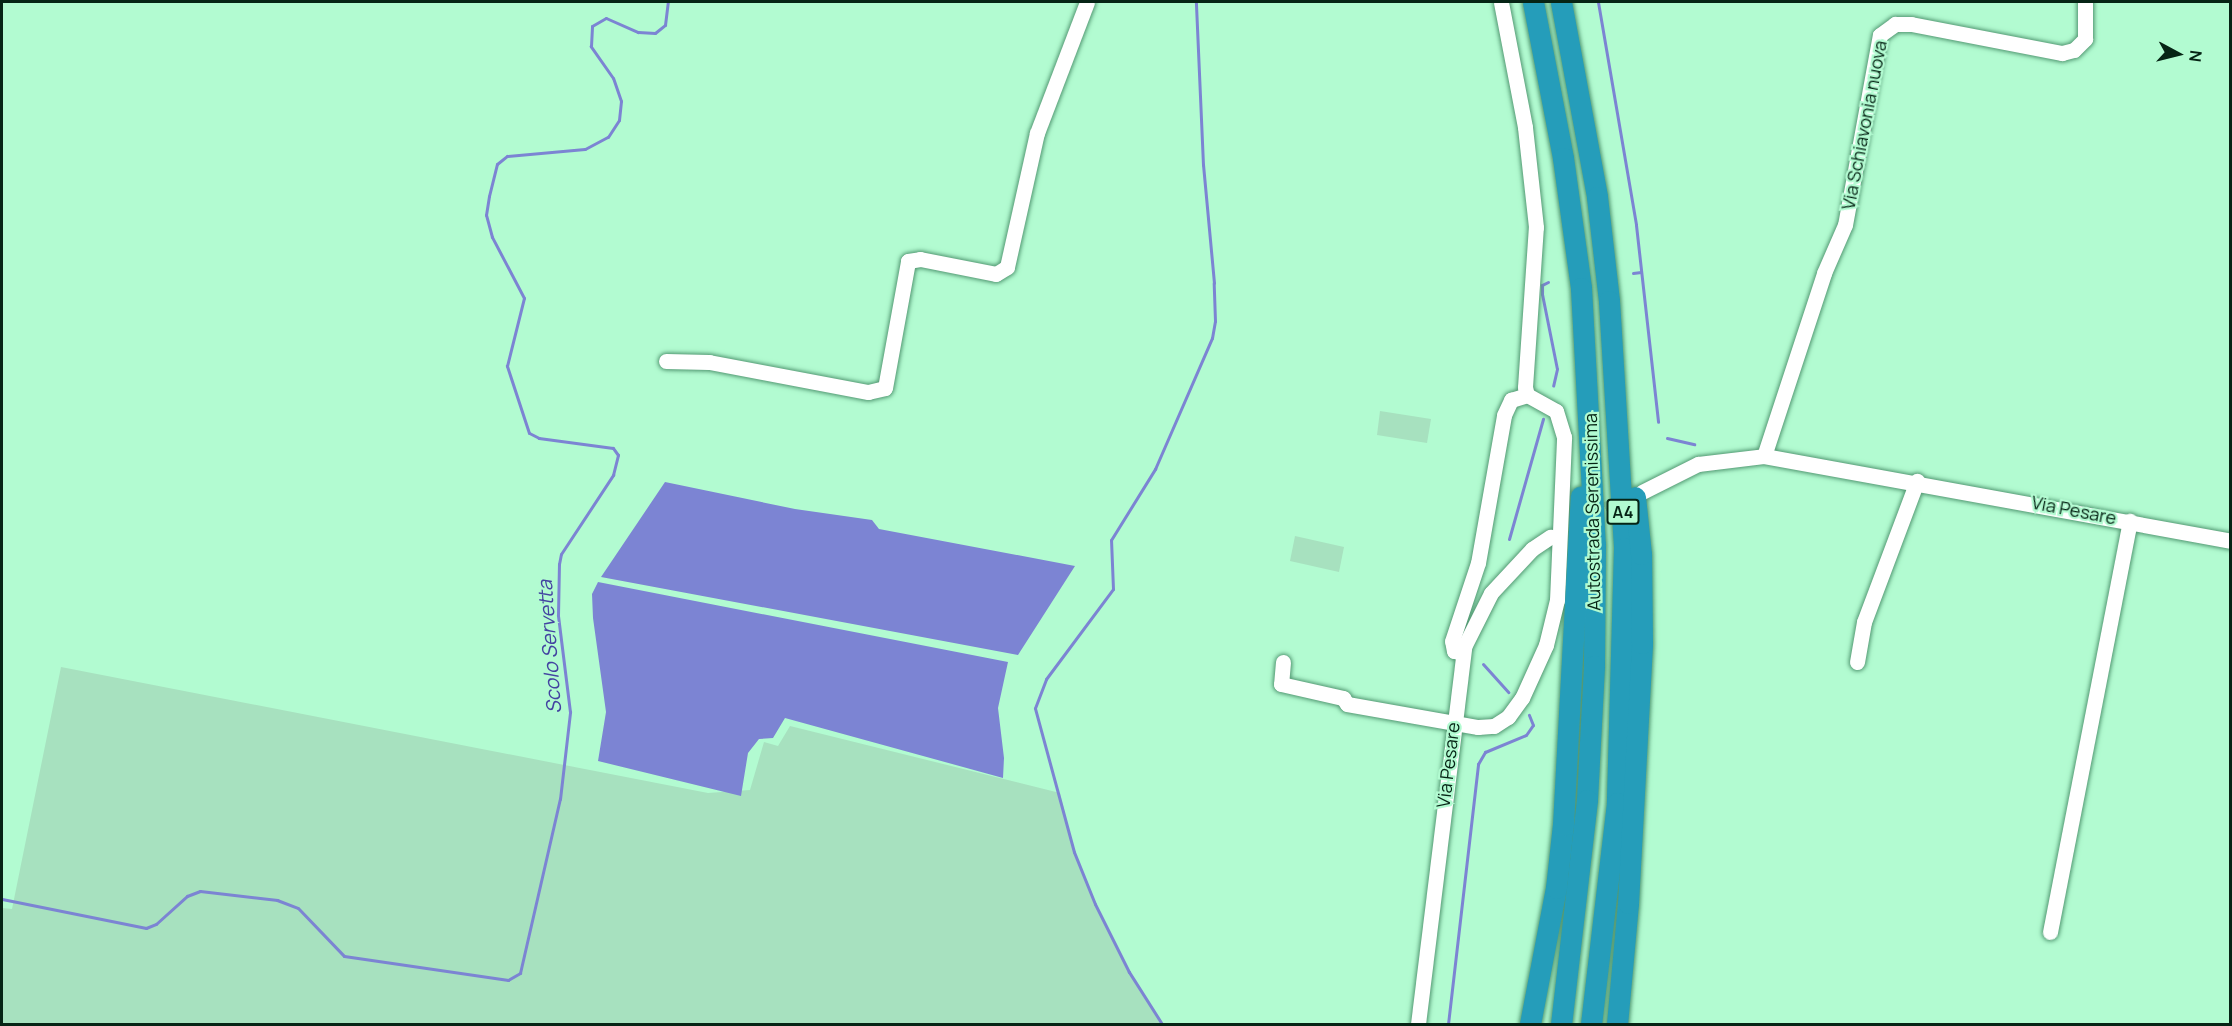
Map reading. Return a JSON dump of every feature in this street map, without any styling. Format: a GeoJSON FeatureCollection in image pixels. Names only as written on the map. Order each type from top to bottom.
{"type":"FeatureCollection","features":[{"type":"Feature","properties":{"kind":"highway","name":"Autostrada Serenissima"},"geometry":{"type":"LineString","coordinates":[[1533,2],[1563,159],[1586,343],[1594,533],[1594,666],[1579,896],[1561,1024]]}},
{"type":"Feature","properties":{"kind":"highway","name":"Autostrada Serenissima"},"geometry":{"type":"LineString","coordinates":[[1561,2],[1597,197],[1609,301],[1620,436],[1623,670],[1615,825],[1591,1024]]}},
{"type":"Feature","properties":{"kind":"highway"},"geometry":{"type":"LineString","coordinates":[[1609,301],[1620,339],[1641,565],[1642,643],[1628,903],[1617,1024]]}},
{"type":"Feature","properties":{"kind":"highway"},"geometry":{"type":"LineString","coordinates":[[1530,1024],[1556,888],[1563,825],[1582,484],[1580,370],[1586,343]]}},
{"type":"Feature","properties":{"kind":"street"},"geometry":{"type":"LineString","coordinates":[[666,361],[709,362],[868,392],[885,388],[908,261],[920,259],[996,274],[1006,267],[1037,133],[1088,2]]}},
{"type":"Feature","properties":{"kind":"street"},"geometry":{"type":"LineString","coordinates":[[1501,2],[1525,127],[1536,227],[1525,347],[1527,395]]}},
{"type":"Feature","properties":{"kind":"street","name":"Via Schiavonia nuova"},"geometry":{"type":"LineString","coordinates":[[1764,456],[1824,273],[1845,225],[1880,35],[1895,24],[1911,24],[2062,53],[2074,50],[2085,39],[2085,2]]}},
{"type":"Feature","properties":{"kind":"street"},"geometry":{"type":"LineString","coordinates":[[1283,662],[1281,684],[1343,698],[1347,704],[1453,725],[1494,726],[1508,717],[1535,671],[1554,616],[1564,437],[1556,411],[1527,395],[1511,400],[1504,415],[1476,574],[1452,641],[1455,651],[1463,653]]}},
{"type":"Feature","properties":{"kind":"street","name":"Via Pesare"},"geometry":{"type":"LineString","coordinates":[[1642,492],[1698,464],[1764,456],[1917,481],[2230,541]]}},
{"type":"Feature","properties":{"kind":"street"},"geometry":{"type":"LineString","coordinates":[[1857,662],[1864,622],[1917,481]]}},
{"type":"Feature","properties":{"kind":"street"},"geometry":{"type":"LineString","coordinates":[[2050,932],[2130,521]]}},
{"type":"Feature","properties":{"kind":"street","name":"Via Pesare"},"geometry":{"type":"LineString","coordinates":[[1418,1024],[1463,653],[1477,615],[1491,593],[1532,549],[1550,537]]}},
{"type":"Feature","properties":{"kind":"green space"},"geometry":{"type":"Polygon","coordinates":[[[1380,411],[1431,419],[1427,443],[1377,435],[1380,411]]]}},
{"type":"Feature","properties":{"kind":"green space"},"geometry":{"type":"Polygon","coordinates":[[[1295,536],[1344,547],[1339,572],[1290,561],[1295,536]]]}},
{"type":"Feature","properties":{"kind":"green space"},"geometry":{"type":"Polygon","coordinates":[[[61,667],[708,793],[750,790],[764,742],[778,746],[790,726],[1060,793],[1074,852],[1095,904],[1129,972],[1162,1024],[2,1024],[2,908],[12,909],[61,667]]]}},
{"type":"Feature","properties":{"kind":"water"},"geometry":{"type":"Polygon","coordinates":[[[665,482],[795,509],[872,520],[879,529],[1075,566],[1018,655],[601,577],[665,482]]]}},
{"type":"Feature","properties":{"kind":"water"},"geometry":{"type":"Polygon","coordinates":[[[598,582],[1008,662],[998,708],[1004,758],[1003,778],[785,718],[773,738],[759,739],[748,753],[741,796],[598,761],[606,712],[593,618],[592,594],[598,582]]]}},
{"type":"Feature","properties":{"kind":"waterway","name":"Scolo Servetta"},"geometry":{"type":"LineString","coordinates":[[2,899],[146,928],[156,924],[187,896],[200,891],[277,900],[298,908],[344,956],[508,980],[520,973],[560,799],[570,712],[558,615],[559,564],[561,554],[613,475],[618,455],[613,448],[539,438],[529,433],[507,366],[524,298],[492,237],[486,215],[497,164],[507,156],[585,149],[608,137],[619,120],[621,101],[613,78],[591,46],[592,26],[606,18],[638,32],[655,33],[665,25],[668,2]]}},
{"type":"Feature","properties":{"kind":"waterway"},"geometry":{"type":"LineString","coordinates":[[1162,1024],[1129,972],[1095,904],[1074,852],[1035,708],[1046,679],[1113,589],[1111,540],[1155,469],[1212,338],[1215,321],[1214,283],[1203,165],[1196,2]]}},
{"type":"Feature","properties":{"kind":"waterway"},"geometry":{"type":"LineString","coordinates":[[1598,2],[1636,225],[1658,422]]}},
{"type":"Feature","properties":{"kind":"waterway"},"geometry":{"type":"LineString","coordinates":[[1633,273],[1641,272]]}},
{"type":"Feature","properties":{"kind":"waterway"},"geometry":{"type":"LineString","coordinates":[[1548,282],[1542,285],[1542,294],[1557,369],[1553,386]]}},
{"type":"Feature","properties":{"kind":"waterway"},"geometry":{"type":"LineString","coordinates":[[1509,539],[1543,419]]}},
{"type":"Feature","properties":{"kind":"waterway"},"geometry":{"type":"LineString","coordinates":[[1667,438],[1694,444]]}},
{"type":"Feature","properties":{"kind":"waterway"},"geometry":{"type":"LineString","coordinates":[[1483,664],[1508,692]]}},
{"type":"Feature","properties":{"kind":"waterway"},"geometry":{"type":"LineString","coordinates":[[1448,1024],[1478,764],[1485,752],[1526,735],[1533,725],[1529,715]]}},
{"type":"Feature","properties":{"kind":"tunnel"},"geometry":{"type":"LineString","coordinates":[[1585,519],[1629,498]]}}]}
